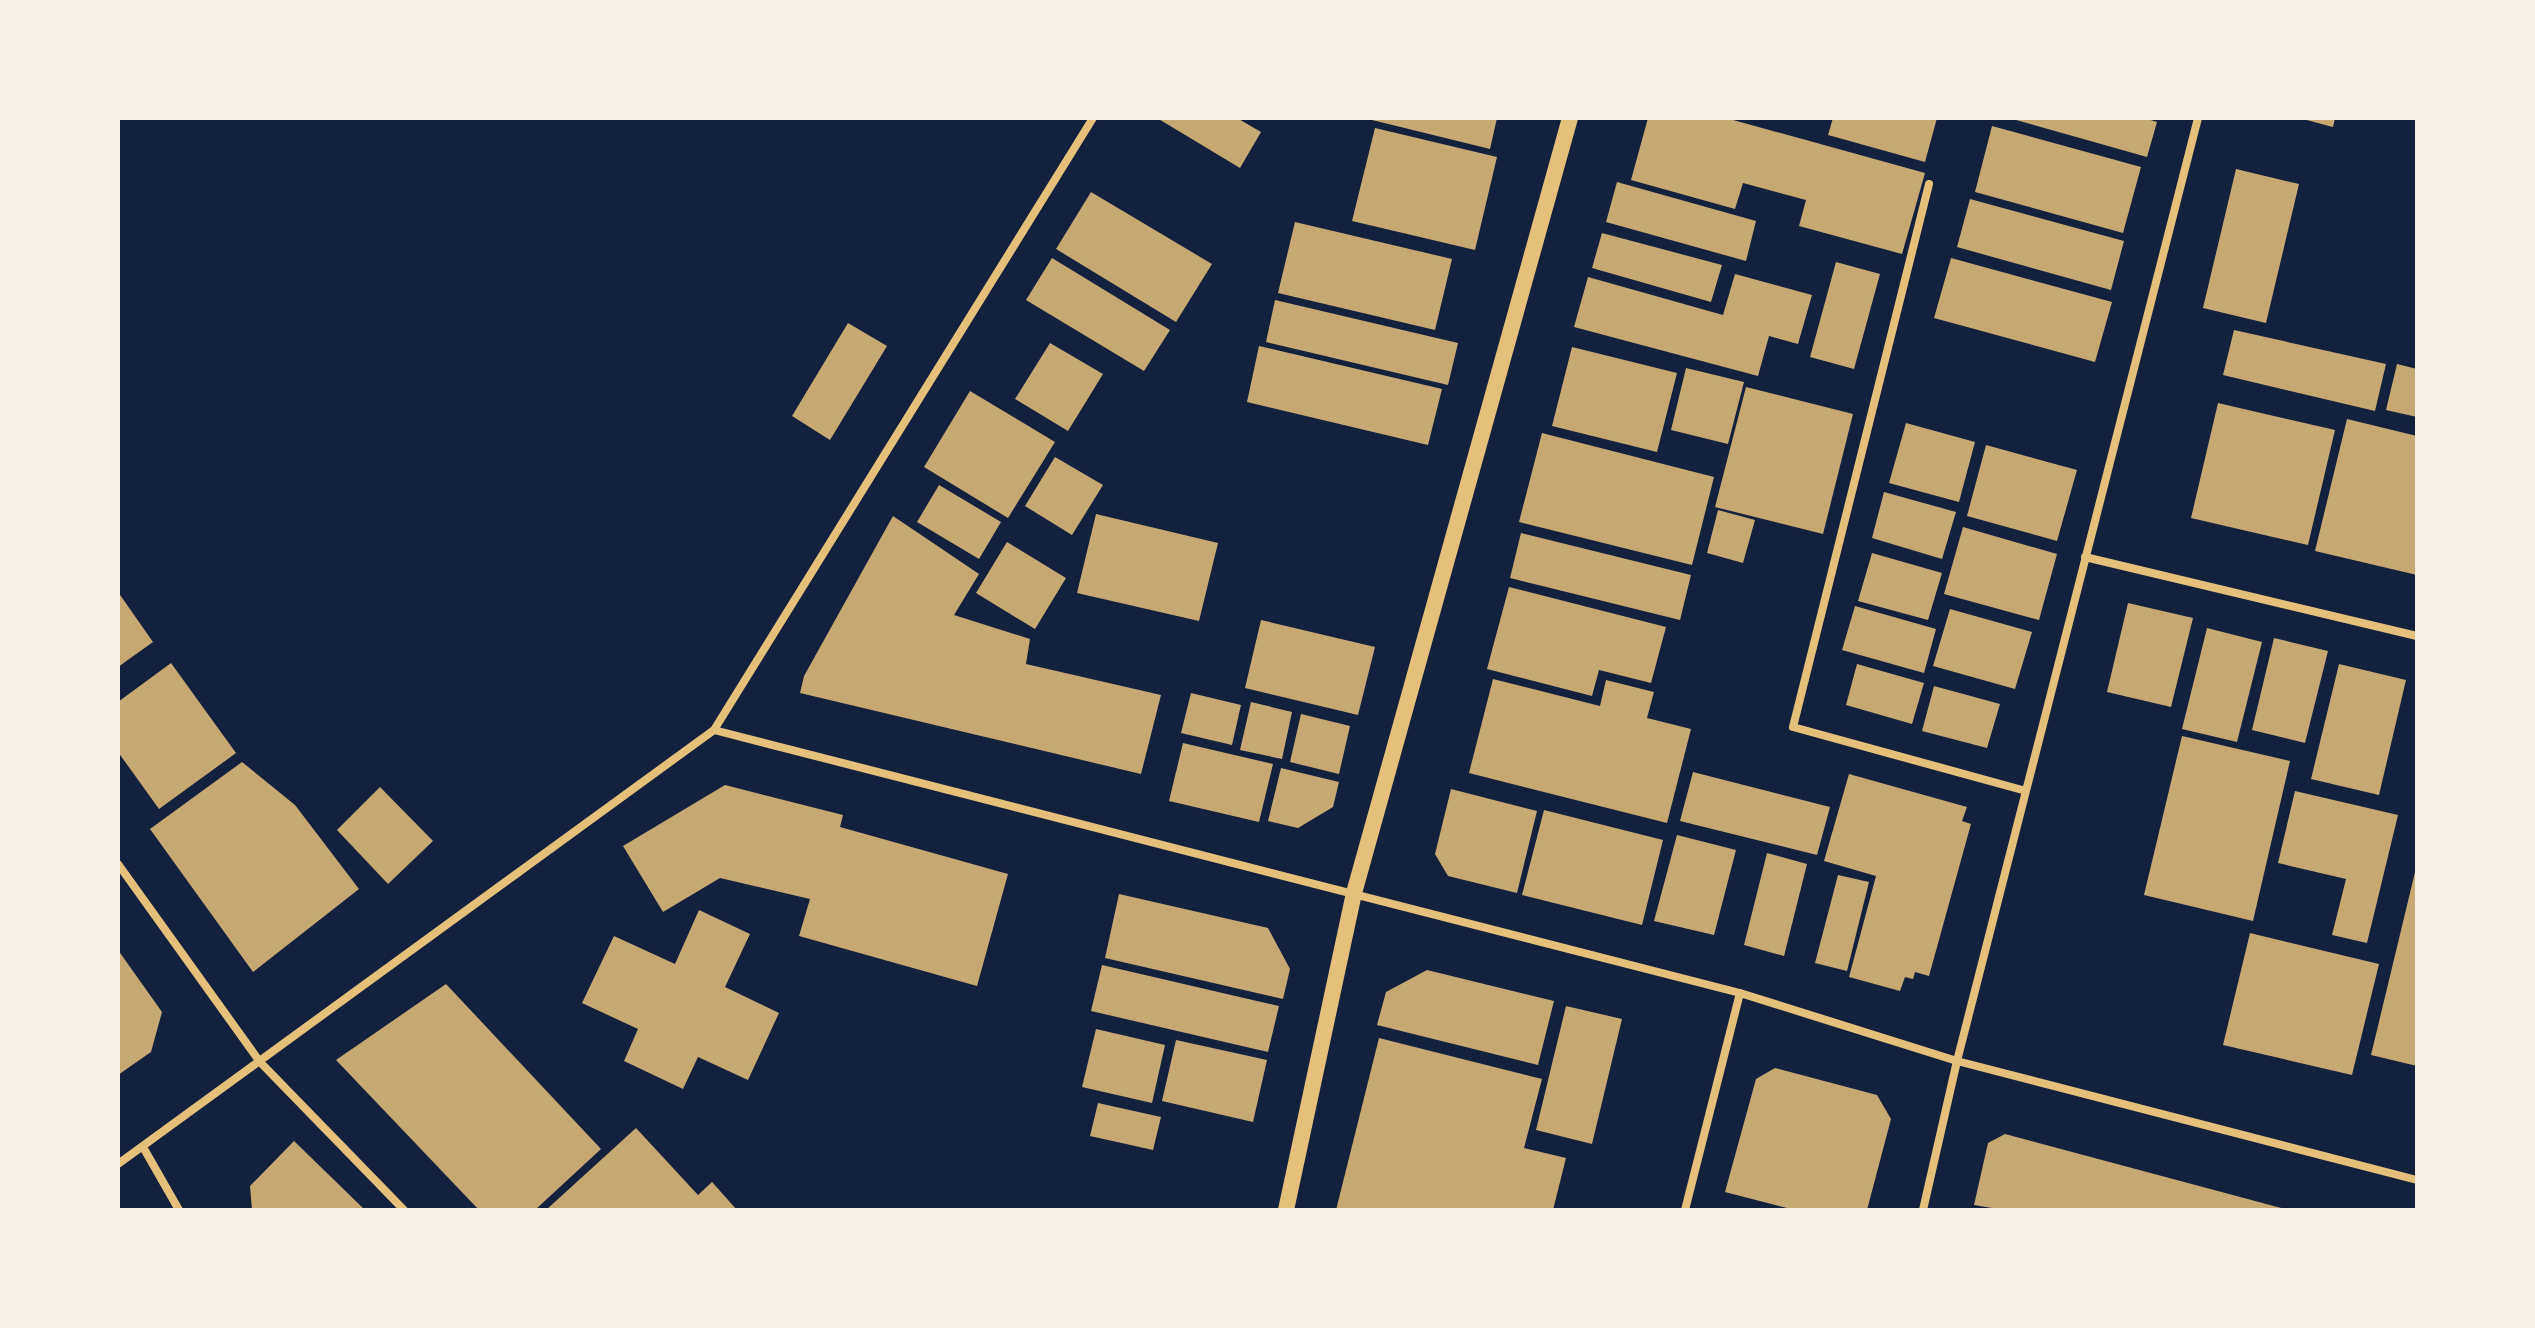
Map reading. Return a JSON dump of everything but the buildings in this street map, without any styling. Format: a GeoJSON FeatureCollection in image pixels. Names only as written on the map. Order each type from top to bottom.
{"type":"FeatureCollection","features":[{"type":"Feature","properties":{"kind":"main road"},"geometry":{"type":"LineString","coordinates":[[1286,1210],[1354,893],[1570,118]]}},
{"type":"Feature","properties":{"kind":"street"},"geometry":{"type":"LineString","coordinates":[[118,1164],[714,730],[1093,118]]}},
{"type":"Feature","properties":{"kind":"street"},"geometry":{"type":"LineString","coordinates":[[1923,1210],[1957,1061],[2198,118]]}},
{"type":"Feature","properties":{"kind":"street"},"geometry":{"type":"LineString","coordinates":[[1929,184],[1793,727],[2026,791]]}},
{"type":"Feature","properties":{"kind":"street"},"geometry":{"type":"LineString","coordinates":[[2085,557],[2417,636]]}},
{"type":"Feature","properties":{"kind":"street"},"geometry":{"type":"LineString","coordinates":[[714,730],[1740,993],[1957,1061],[2417,1180]]}},
{"type":"Feature","properties":{"kind":"street"},"geometry":{"type":"LineString","coordinates":[[118,864],[260,1062],[404,1210]]}},
{"type":"Feature","properties":{"kind":"street"},"geometry":{"type":"LineString","coordinates":[[1685,1210],[1740,993]]}},
{"type":"Feature","properties":{"kind":"street"},"geometry":{"type":"LineString","coordinates":[[143,1147],[179,1210]]}}]}
